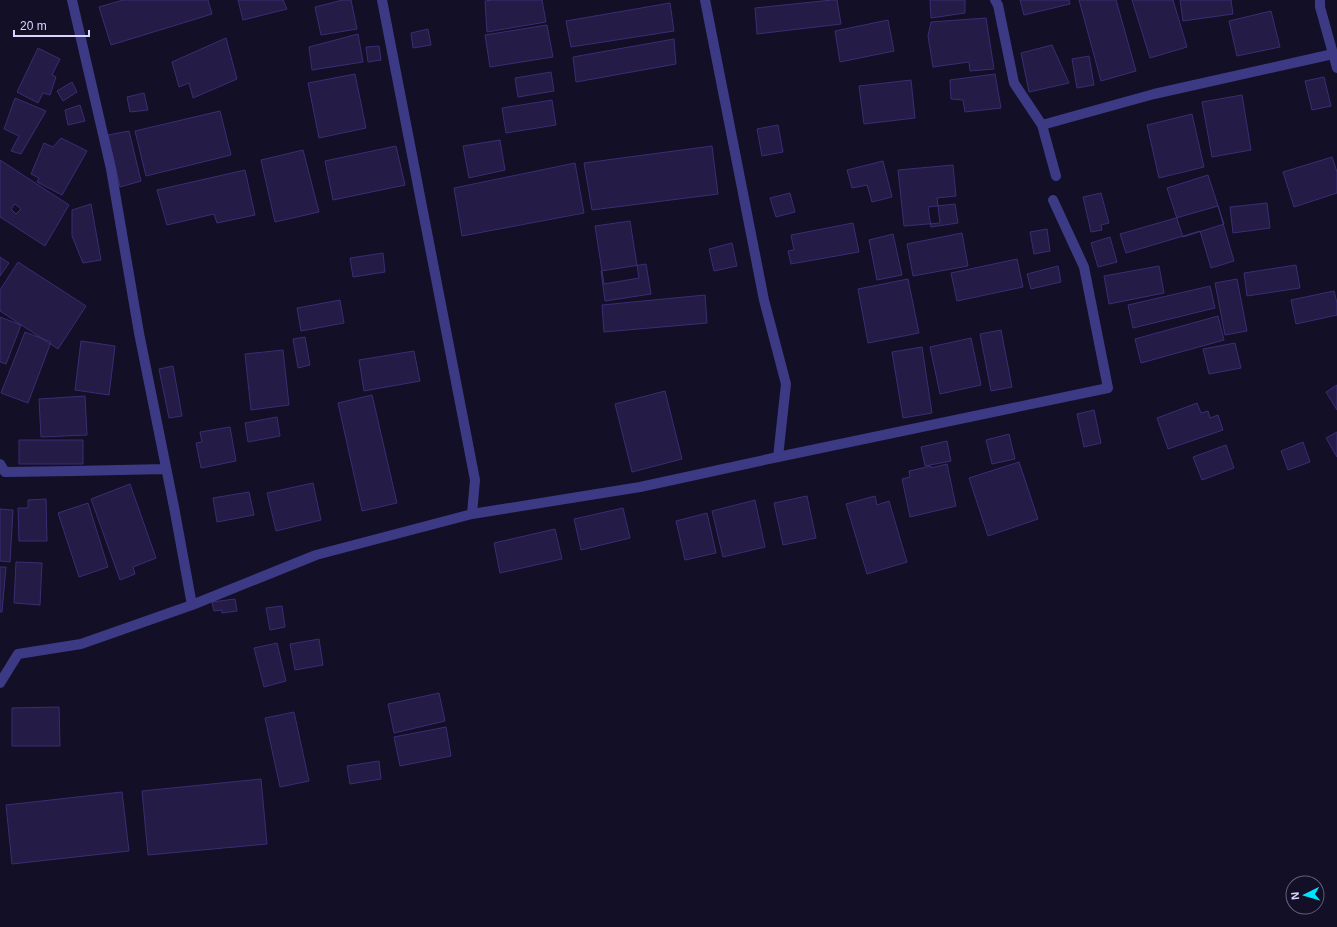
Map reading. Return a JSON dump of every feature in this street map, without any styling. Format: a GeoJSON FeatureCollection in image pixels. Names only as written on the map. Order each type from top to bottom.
{"type":"FeatureCollection","features":[{"type":"Feature","properties":{"kind":"street"},"geometry":{"type":"LineString","coordinates":[[72,0],[111,169],[139,333],[192,605]]}},
{"type":"Feature","properties":{"kind":"street"},"geometry":{"type":"LineString","coordinates":[[382,0],[475,480],[472,514]]}},
{"type":"Feature","properties":{"kind":"street"},"geometry":{"type":"LineString","coordinates":[[705,0],[764,300],[786,384],[778,457]]}},
{"type":"Feature","properties":{"kind":"street"},"geometry":{"type":"LineString","coordinates":[[995,0],[998,5],[1014,83],[1042,125],[1056,176]]}},
{"type":"Feature","properties":{"kind":"street"},"geometry":{"type":"LineString","coordinates":[[1320,0],[1320,7],[1337,68]]}},
{"type":"Feature","properties":{"kind":"street"},"geometry":{"type":"LineString","coordinates":[[1042,125],[1154,94],[1333,54]]}},
{"type":"Feature","properties":{"kind":"street"},"geometry":{"type":"LineString","coordinates":[[0,683],[18,654],[81,644],[192,605],[316,555],[472,514],[640,487],[1108,388],[1084,267],[1053,200]]}},
{"type":"Feature","properties":{"kind":"street"},"geometry":{"type":"LineString","coordinates":[[0,464],[5,472],[166,469]]}},
{"type":"Feature","properties":{"kind":"building"},"geometry":{"type":"Polygon","coordinates":[[[123,0],[208,0],[212,14],[111,45],[99,7],[123,0]]]}},
{"type":"Feature","properties":{"kind":"building"},"geometry":{"type":"Polygon","coordinates":[[[238,0],[283,0],[287,9],[243,20],[238,0]]]}},
{"type":"Feature","properties":{"kind":"building"},"geometry":{"type":"Polygon","coordinates":[[[343,0],[351,0],[357,29],[321,35],[315,7],[343,0]]]}},
{"type":"Feature","properties":{"kind":"building"},"geometry":{"type":"Polygon","coordinates":[[[542,0],[546,22],[487,32],[485,1],[542,0]]]}},
{"type":"Feature","properties":{"kind":"building"},"geometry":{"type":"Polygon","coordinates":[[[837,0],[841,24],[757,34],[755,8],[837,0]]]}},
{"type":"Feature","properties":{"kind":"building"},"geometry":{"type":"Polygon","coordinates":[[[930,0],[965,0],[965,13],[931,18],[930,0]]]}},
{"type":"Feature","properties":{"kind":"building"},"geometry":{"type":"Polygon","coordinates":[[[1020,0],[1069,0],[1070,4],[1024,15],[1020,0]]]}},
{"type":"Feature","properties":{"kind":"building"},"geometry":{"type":"Polygon","coordinates":[[[1079,0],[1116,0],[1136,71],[1101,81],[1079,0]]]}},
{"type":"Feature","properties":{"kind":"building"},"geometry":{"type":"Polygon","coordinates":[[[1132,0],[1173,0],[1187,47],[1150,58],[1132,0]]]}},
{"type":"Feature","properties":{"kind":"building"},"geometry":{"type":"Polygon","coordinates":[[[1180,0],[1231,0],[1233,14],[1183,21],[1180,0]]]}},
{"type":"Feature","properties":{"kind":"building"},"geometry":{"type":"Polygon","coordinates":[[[670,3],[674,31],[571,47],[566,21],[670,3]]]}},
{"type":"Feature","properties":{"kind":"building"},"geometry":{"type":"Polygon","coordinates":[[[1271,11],[1280,47],[1237,56],[1229,21],[1271,11]]]}},
{"type":"Feature","properties":{"kind":"building"},"geometry":{"type":"Polygon","coordinates":[[[986,18],[994,69],[970,71],[969,62],[933,67],[928,36],[931,22],[986,18]]]}},
{"type":"Feature","properties":{"kind":"building"},"geometry":{"type":"Polygon","coordinates":[[[888,20],[894,51],[840,62],[835,31],[888,20]]]}},
{"type":"Feature","properties":{"kind":"building"},"geometry":{"type":"Polygon","coordinates":[[[547,25],[553,57],[490,67],[485,35],[547,25]]]}},
{"type":"Feature","properties":{"kind":"building"},"geometry":{"type":"Polygon","coordinates":[[[428,29],[431,45],[413,48],[411,33],[428,29]]]}},
{"type":"Feature","properties":{"kind":"building"},"geometry":{"type":"Polygon","coordinates":[[[358,34],[363,62],[312,70],[309,47],[358,34]]]}},
{"type":"Feature","properties":{"kind":"building"},"geometry":{"type":"Polygon","coordinates":[[[226,38],[237,79],[193,98],[189,83],[179,87],[172,62],[226,38]]]}},
{"type":"Feature","properties":{"kind":"building"},"geometry":{"type":"Polygon","coordinates":[[[674,39],[676,64],[576,82],[573,57],[674,39]]]}},
{"type":"Feature","properties":{"kind":"building"},"geometry":{"type":"Polygon","coordinates":[[[1052,45],[1069,83],[1029,92],[1021,53],[1052,45]]]}},
{"type":"Feature","properties":{"kind":"building"},"geometry":{"type":"Polygon","coordinates":[[[379,46],[381,60],[368,62],[366,47],[379,46]]]}},
{"type":"Feature","properties":{"kind":"building"},"geometry":{"type":"Polygon","coordinates":[[[38,48],[60,59],[52,75],[56,77],[50,95],[43,93],[38,103],[17,92],[38,48]]]}},
{"type":"Feature","properties":{"kind":"building"},"geometry":{"type":"Polygon","coordinates":[[[1089,56],[1094,85],[1077,88],[1072,59],[1089,56]]]}},
{"type":"Feature","properties":{"kind":"building"},"geometry":{"type":"Polygon","coordinates":[[[551,72],[554,91],[518,97],[515,78],[551,72]]]}},
{"type":"Feature","properties":{"kind":"building"},"geometry":{"type":"Polygon","coordinates":[[[355,74],[366,128],[319,138],[308,83],[355,74]]]}},
{"type":"Feature","properties":{"kind":"building"},"geometry":{"type":"Polygon","coordinates":[[[995,74],[1001,108],[965,112],[963,100],[951,99],[950,80],[995,74]]]}},
{"type":"Feature","properties":{"kind":"building"},"geometry":{"type":"Polygon","coordinates":[[[1324,77],[1331,106],[1312,110],[1305,81],[1324,77]]]}},
{"type":"Feature","properties":{"kind":"building"},"geometry":{"type":"Polygon","coordinates":[[[911,80],[915,118],[864,124],[859,86],[911,80]]]}},
{"type":"Feature","properties":{"kind":"building"},"geometry":{"type":"Polygon","coordinates":[[[72,82],[77,92],[63,101],[57,91],[72,82]]]}},
{"type":"Feature","properties":{"kind":"building"},"geometry":{"type":"Polygon","coordinates":[[[144,93],[148,110],[130,112],[127,97],[144,93]]]}},
{"type":"Feature","properties":{"kind":"building"},"geometry":{"type":"Polygon","coordinates":[[[1242,95],[1251,150],[1212,157],[1202,102],[1242,95]]]}},
{"type":"Feature","properties":{"kind":"building"},"geometry":{"type":"Polygon","coordinates":[[[15,98],[46,111],[21,154],[11,151],[19,136],[4,129],[15,98]]]}},
{"type":"Feature","properties":{"kind":"building"},"geometry":{"type":"Polygon","coordinates":[[[552,100],[556,125],[506,133],[502,108],[552,100]]]}},
{"type":"Feature","properties":{"kind":"building"},"geometry":{"type":"Polygon","coordinates":[[[80,105],[85,121],[68,125],[65,110],[80,105]]]}},
{"type":"Feature","properties":{"kind":"building"},"geometry":{"type":"Polygon","coordinates":[[[220,111],[231,155],[146,176],[135,131],[220,111]]]}},
{"type":"Feature","properties":{"kind":"building"},"geometry":{"type":"Polygon","coordinates":[[[1192,114],[1204,167],[1159,178],[1147,125],[1192,114]]]}},
{"type":"Feature","properties":{"kind":"building"},"geometry":{"type":"Polygon","coordinates":[[[778,125],[783,152],[762,156],[757,129],[778,125]]]}},
{"type":"Feature","properties":{"kind":"building"},"geometry":{"type":"Polygon","coordinates":[[[129,131],[141,181],[120,187],[108,135],[129,131]]]}},
{"type":"Feature","properties":{"kind":"building"},"geometry":{"type":"Polygon","coordinates":[[[61,138],[87,151],[62,195],[37,182],[39,178],[31,174],[44,143],[53,147],[61,138]]]}},
{"type":"Feature","properties":{"kind":"building"},"geometry":{"type":"Polygon","coordinates":[[[500,140],[505,170],[469,178],[463,146],[500,140]]]}},
{"type":"Feature","properties":{"kind":"building"},"geometry":{"type":"Polygon","coordinates":[[[396,146],[405,185],[333,200],[325,161],[396,146]]]}},
{"type":"Feature","properties":{"kind":"building"},"geometry":{"type":"Polygon","coordinates":[[[712,146],[718,194],[592,210],[584,163],[712,146]]]}},
{"type":"Feature","properties":{"kind":"building"},"geometry":{"type":"Polygon","coordinates":[[[303,150],[319,212],[275,222],[261,160],[303,150]]]}},
{"type":"Feature","properties":{"kind":"building"},"geometry":{"type":"Polygon","coordinates":[[[1332,157],[1337,172],[1337,193],[1294,207],[1283,172],[1332,157]]]}},
{"type":"Feature","properties":{"kind":"building"},"geometry":{"type":"Polygon","coordinates":[[[0,160],[69,205],[45,246],[0,217],[0,160]],[[15,204],[11,209],[16,214],[21,209],[15,204]]]}},
{"type":"Feature","properties":{"kind":"building"},"geometry":{"type":"Polygon","coordinates":[[[883,161],[892,197],[872,202],[867,185],[852,188],[847,170],[883,161]]]}},
{"type":"Feature","properties":{"kind":"building"},"geometry":{"type":"Polygon","coordinates":[[[575,163],[584,213],[462,236],[454,188],[575,163]]]}},
{"type":"Feature","properties":{"kind":"building"},"geometry":{"type":"Polygon","coordinates":[[[953,165],[956,196],[937,198],[940,223],[904,226],[898,170],[953,165]]]}},
{"type":"Feature","properties":{"kind":"building"},"geometry":{"type":"Polygon","coordinates":[[[245,170],[255,215],[217,223],[214,214],[167,225],[157,190],[245,170]]]}},
{"type":"Feature","properties":{"kind":"building"},"geometry":{"type":"Polygon","coordinates":[[[1208,175],[1224,224],[1183,237],[1167,188],[1208,175]]]}},
{"type":"Feature","properties":{"kind":"building"},"geometry":{"type":"Polygon","coordinates":[[[790,193],[795,212],[776,217],[770,198],[790,193]]]}},
{"type":"Feature","properties":{"kind":"building"},"geometry":{"type":"Polygon","coordinates":[[[1101,193],[1109,223],[1101,225],[1102,230],[1091,232],[1083,197],[1101,193]]]}},
{"type":"Feature","properties":{"kind":"building"},"geometry":{"type":"Polygon","coordinates":[[[1267,203],[1270,228],[1233,233],[1230,207],[1267,203]]]}},
{"type":"Feature","properties":{"kind":"building"},"geometry":{"type":"Polygon","coordinates":[[[91,204],[101,260],[83,263],[72,236],[72,210],[91,204]]]}},
{"type":"Feature","properties":{"kind":"building"},"geometry":{"type":"Polygon","coordinates":[[[955,204],[958,223],[931,227],[928,207],[955,204]]]}},
{"type":"Feature","properties":{"kind":"building"},"geometry":{"type":"Polygon","coordinates":[[[1218,206],[1234,261],[1211,268],[1200,231],[1126,253],[1120,234],[1218,206]]]}},
{"type":"Feature","properties":{"kind":"building"},"geometry":{"type":"Polygon","coordinates":[[[630,221],[639,278],[604,284],[595,226],[630,221]]]}},
{"type":"Feature","properties":{"kind":"building"},"geometry":{"type":"Polygon","coordinates":[[[853,223],[859,252],[791,264],[788,251],[794,250],[791,235],[853,223]]]}},
{"type":"Feature","properties":{"kind":"building"},"geometry":{"type":"Polygon","coordinates":[[[1047,229],[1050,251],[1034,254],[1030,232],[1047,229]]]}},
{"type":"Feature","properties":{"kind":"building"},"geometry":{"type":"Polygon","coordinates":[[[962,233],[968,266],[913,276],[907,244],[962,233]]]}},
{"type":"Feature","properties":{"kind":"building"},"geometry":{"type":"Polygon","coordinates":[[[893,234],[902,275],[877,280],[869,240],[893,234]]]}},
{"type":"Feature","properties":{"kind":"building"},"geometry":{"type":"Polygon","coordinates":[[[1110,237],[1117,262],[1098,267],[1091,243],[1110,237]]]}},
{"type":"Feature","properties":{"kind":"building"},"geometry":{"type":"Polygon","coordinates":[[[732,243],[737,266],[714,271],[709,249],[732,243]]]}},
{"type":"Feature","properties":{"kind":"building"},"geometry":{"type":"Polygon","coordinates":[[[383,253],[385,272],[353,277],[350,258],[383,253]]]}},
{"type":"Feature","properties":{"kind":"building"},"geometry":{"type":"Polygon","coordinates":[[[0,257],[9,263],[0,276],[0,257]]]}},
{"type":"Feature","properties":{"kind":"building"},"geometry":{"type":"Polygon","coordinates":[[[1017,259],[1023,287],[957,301],[951,273],[1017,259]]]}},
{"type":"Feature","properties":{"kind":"building"},"geometry":{"type":"Polygon","coordinates":[[[18,262],[86,306],[58,349],[0,311],[0,290],[18,262]]]}},
{"type":"Feature","properties":{"kind":"building"},"geometry":{"type":"Polygon","coordinates":[[[646,264],[651,294],[605,301],[601,271],[646,264]]]}},
{"type":"Feature","properties":{"kind":"building"},"geometry":{"type":"Polygon","coordinates":[[[1296,265],[1300,288],[1247,296],[1244,273],[1296,265]]]}},
{"type":"Feature","properties":{"kind":"building"},"geometry":{"type":"Polygon","coordinates":[[[1058,266],[1061,282],[1031,289],[1027,274],[1058,266]]]}},
{"type":"Feature","properties":{"kind":"building"},"geometry":{"type":"Polygon","coordinates":[[[1159,266],[1164,293],[1109,304],[1104,276],[1159,266]]]}},
{"type":"Feature","properties":{"kind":"building"},"geometry":{"type":"Polygon","coordinates":[[[908,279],[919,333],[868,343],[858,289],[908,279]]]}},
{"type":"Feature","properties":{"kind":"building"},"geometry":{"type":"Polygon","coordinates":[[[1237,279],[1247,331],[1225,335],[1215,283],[1237,279]]]}},
{"type":"Feature","properties":{"kind":"building"},"geometry":{"type":"Polygon","coordinates":[[[1210,286],[1215,308],[1133,328],[1128,305],[1210,286]]]}},
{"type":"Feature","properties":{"kind":"building"},"geometry":{"type":"Polygon","coordinates":[[[1334,291],[1337,303],[1337,315],[1296,324],[1291,300],[1334,291]]]}},
{"type":"Feature","properties":{"kind":"building"},"geometry":{"type":"Polygon","coordinates":[[[705,295],[707,323],[604,332],[602,305],[705,295]]]}},
{"type":"Feature","properties":{"kind":"building"},"geometry":{"type":"Polygon","coordinates":[[[340,300],[344,323],[301,331],[297,308],[340,300]]]}},
{"type":"Feature","properties":{"kind":"building"},"geometry":{"type":"Polygon","coordinates":[[[1218,316],[1224,340],[1141,363],[1135,339],[1218,316]]]}},
{"type":"Feature","properties":{"kind":"building"},"geometry":{"type":"Polygon","coordinates":[[[0,317],[21,325],[6,364],[0,362],[0,317]]]}},
{"type":"Feature","properties":{"kind":"building"},"geometry":{"type":"Polygon","coordinates":[[[1001,330],[1012,387],[991,391],[980,334],[1001,330]]]}},
{"type":"Feature","properties":{"kind":"building"},"geometry":{"type":"Polygon","coordinates":[[[25,332],[51,342],[28,403],[1,393],[25,332]]]}},
{"type":"Feature","properties":{"kind":"building"},"geometry":{"type":"Polygon","coordinates":[[[305,337],[310,365],[298,368],[293,339],[305,337]]]}},
{"type":"Feature","properties":{"kind":"building"},"geometry":{"type":"Polygon","coordinates":[[[971,338],[981,385],[940,394],[930,347],[971,338]]]}},
{"type":"Feature","properties":{"kind":"building"},"geometry":{"type":"Polygon","coordinates":[[[81,341],[115,346],[109,395],[75,390],[81,341]]]}},
{"type":"Feature","properties":{"kind":"building"},"geometry":{"type":"Polygon","coordinates":[[[1235,343],[1241,368],[1209,374],[1203,349],[1235,343]]]}},
{"type":"Feature","properties":{"kind":"building"},"geometry":{"type":"Polygon","coordinates":[[[922,347],[932,413],[903,418],[892,352],[922,347]]]}},
{"type":"Feature","properties":{"kind":"building"},"geometry":{"type":"Polygon","coordinates":[[[283,350],[289,405],[251,410],[245,354],[283,350]]]}},
{"type":"Feature","properties":{"kind":"building"},"geometry":{"type":"Polygon","coordinates":[[[414,351],[420,381],[364,391],[359,360],[414,351]]]}},
{"type":"Feature","properties":{"kind":"building"},"geometry":{"type":"Polygon","coordinates":[[[173,366],[182,416],[169,418],[159,369],[173,366]]]}},
{"type":"Feature","properties":{"kind":"building"},"geometry":{"type":"Polygon","coordinates":[[[1337,385],[1337,410],[1326,392],[1337,385]]]}},
{"type":"Feature","properties":{"kind":"building"},"geometry":{"type":"Polygon","coordinates":[[[665,391],[682,459],[632,472],[615,404],[665,391]]]}},
{"type":"Feature","properties":{"kind":"building"},"geometry":{"type":"Polygon","coordinates":[[[372,395],[397,503],[362,511],[338,403],[372,395]]]}},
{"type":"Feature","properties":{"kind":"building"},"geometry":{"type":"Polygon","coordinates":[[[85,396],[87,435],[41,437],[39,399],[85,396]]]}},
{"type":"Feature","properties":{"kind":"building"},"geometry":{"type":"Polygon","coordinates":[[[1197,403],[1201,413],[1208,411],[1210,418],[1218,415],[1223,430],[1168,449],[1157,418],[1197,403]]]}},
{"type":"Feature","properties":{"kind":"building"},"geometry":{"type":"Polygon","coordinates":[[[1094,410],[1101,443],[1084,447],[1077,414],[1094,410]]]}},
{"type":"Feature","properties":{"kind":"building"},"geometry":{"type":"Polygon","coordinates":[[[277,417],[280,436],[248,442],[245,423],[277,417]]]}},
{"type":"Feature","properties":{"kind":"building"},"geometry":{"type":"Polygon","coordinates":[[[230,427],[236,461],[201,468],[196,443],[202,442],[200,432],[230,427]]]}},
{"type":"Feature","properties":{"kind":"building"},"geometry":{"type":"Polygon","coordinates":[[[1337,432],[1337,457],[1326,438],[1337,432]]]}},
{"type":"Feature","properties":{"kind":"building"},"geometry":{"type":"Polygon","coordinates":[[[1009,434],[1015,459],[992,464],[986,440],[1009,434]]]}},
{"type":"Feature","properties":{"kind":"building"},"geometry":{"type":"Polygon","coordinates":[[[19,440],[83,440],[83,464],[19,464],[19,440]]]}},
{"type":"Feature","properties":{"kind":"building"},"geometry":{"type":"Polygon","coordinates":[[[947,441],[951,461],[925,466],[921,447],[947,441]]]}},
{"type":"Feature","properties":{"kind":"building"},"geometry":{"type":"Polygon","coordinates":[[[1303,442],[1310,462],[1288,470],[1281,451],[1303,442]]]}},
{"type":"Feature","properties":{"kind":"building"},"geometry":{"type":"Polygon","coordinates":[[[1226,445],[1234,468],[1202,480],[1193,457],[1226,445]]]}},
{"type":"Feature","properties":{"kind":"building"},"geometry":{"type":"Polygon","coordinates":[[[1019,462],[1038,519],[988,536],[969,478],[1019,462]]]}},
{"type":"Feature","properties":{"kind":"building"},"geometry":{"type":"Polygon","coordinates":[[[947,464],[956,506],[910,517],[902,479],[910,477],[909,471],[947,464]]]}},
{"type":"Feature","properties":{"kind":"building"},"geometry":{"type":"Polygon","coordinates":[[[313,483],[321,520],[276,531],[267,493],[313,483]]]}},
{"type":"Feature","properties":{"kind":"building"},"geometry":{"type":"Polygon","coordinates":[[[130,484],[156,558],[133,567],[135,574],[120,580],[91,499],[130,484]]]}},
{"type":"Feature","properties":{"kind":"building"},"geometry":{"type":"Polygon","coordinates":[[[249,492],[254,515],[217,522],[213,498],[249,492]]]}},
{"type":"Feature","properties":{"kind":"building"},"geometry":{"type":"Polygon","coordinates":[[[807,496],[816,538],[783,545],[774,503],[807,496]]]}},
{"type":"Feature","properties":{"kind":"building"},"geometry":{"type":"Polygon","coordinates":[[[875,496],[877,505],[889,501],[907,562],[867,574],[846,504],[875,496]]]}},
{"type":"Feature","properties":{"kind":"building"},"geometry":{"type":"Polygon","coordinates":[[[46,499],[47,541],[19,541],[18,508],[28,508],[28,500],[46,499]]]}},
{"type":"Feature","properties":{"kind":"building"},"geometry":{"type":"Polygon","coordinates":[[[755,500],[765,547],[723,557],[712,511],[755,500]]]}},
{"type":"Feature","properties":{"kind":"building"},"geometry":{"type":"Polygon","coordinates":[[[88,503],[108,567],[79,577],[58,513],[88,503]]]}},
{"type":"Feature","properties":{"kind":"building"},"geometry":{"type":"Polygon","coordinates":[[[623,508],[630,538],[581,550],[574,519],[623,508]]]}},
{"type":"Feature","properties":{"kind":"building"},"geometry":{"type":"Polygon","coordinates":[[[0,509],[13,510],[10,562],[0,561],[0,509]]]}},
{"type":"Feature","properties":{"kind":"building"},"geometry":{"type":"Polygon","coordinates":[[[707,513],[716,553],[685,560],[676,521],[707,513]]]}},
{"type":"Feature","properties":{"kind":"building"},"geometry":{"type":"Polygon","coordinates":[[[555,529],[562,559],[500,573],[494,543],[555,529]]]}},
{"type":"Feature","properties":{"kind":"building"},"geometry":{"type":"Polygon","coordinates":[[[16,562],[42,563],[40,605],[14,603],[16,562]]]}},
{"type":"Feature","properties":{"kind":"building"},"geometry":{"type":"Polygon","coordinates":[[[0,567],[6,567],[2,612],[0,612],[0,567]]]}},
{"type":"Feature","properties":{"kind":"building"},"geometry":{"type":"Polygon","coordinates":[[[235,599],[237,611],[222,613],[222,610],[214,611],[212,602],[235,599]]]}},
{"type":"Feature","properties":{"kind":"building"},"geometry":{"type":"Polygon","coordinates":[[[282,606],[285,627],[270,630],[266,608],[282,606]]]}},
{"type":"Feature","properties":{"kind":"building"},"geometry":{"type":"Polygon","coordinates":[[[319,639],[323,665],[295,670],[290,644],[319,639]]]}},
{"type":"Feature","properties":{"kind":"building"},"geometry":{"type":"Polygon","coordinates":[[[277,643],[286,681],[264,687],[254,648],[277,643]]]}},
{"type":"Feature","properties":{"kind":"building"},"geometry":{"type":"Polygon","coordinates":[[[439,693],[445,721],[394,733],[388,704],[439,693]]]}},
{"type":"Feature","properties":{"kind":"building"},"geometry":{"type":"Polygon","coordinates":[[[59,707],[60,746],[12,746],[12,708],[59,707]]]}},
{"type":"Feature","properties":{"kind":"building"},"geometry":{"type":"Polygon","coordinates":[[[294,712],[309,781],[280,787],[265,718],[294,712]]]}},
{"type":"Feature","properties":{"kind":"building"},"geometry":{"type":"Polygon","coordinates":[[[446,727],[451,756],[400,766],[394,737],[446,727]]]}},
{"type":"Feature","properties":{"kind":"building"},"geometry":{"type":"Polygon","coordinates":[[[379,761],[381,779],[350,784],[347,766],[379,761]]]}},
{"type":"Feature","properties":{"kind":"building"},"geometry":{"type":"Polygon","coordinates":[[[261,779],[267,844],[148,855],[142,791],[261,779]]]}},
{"type":"Feature","properties":{"kind":"building"},"geometry":{"type":"Polygon","coordinates":[[[122,792],[129,851],[12,864],[6,805],[122,792]]]}}]}
